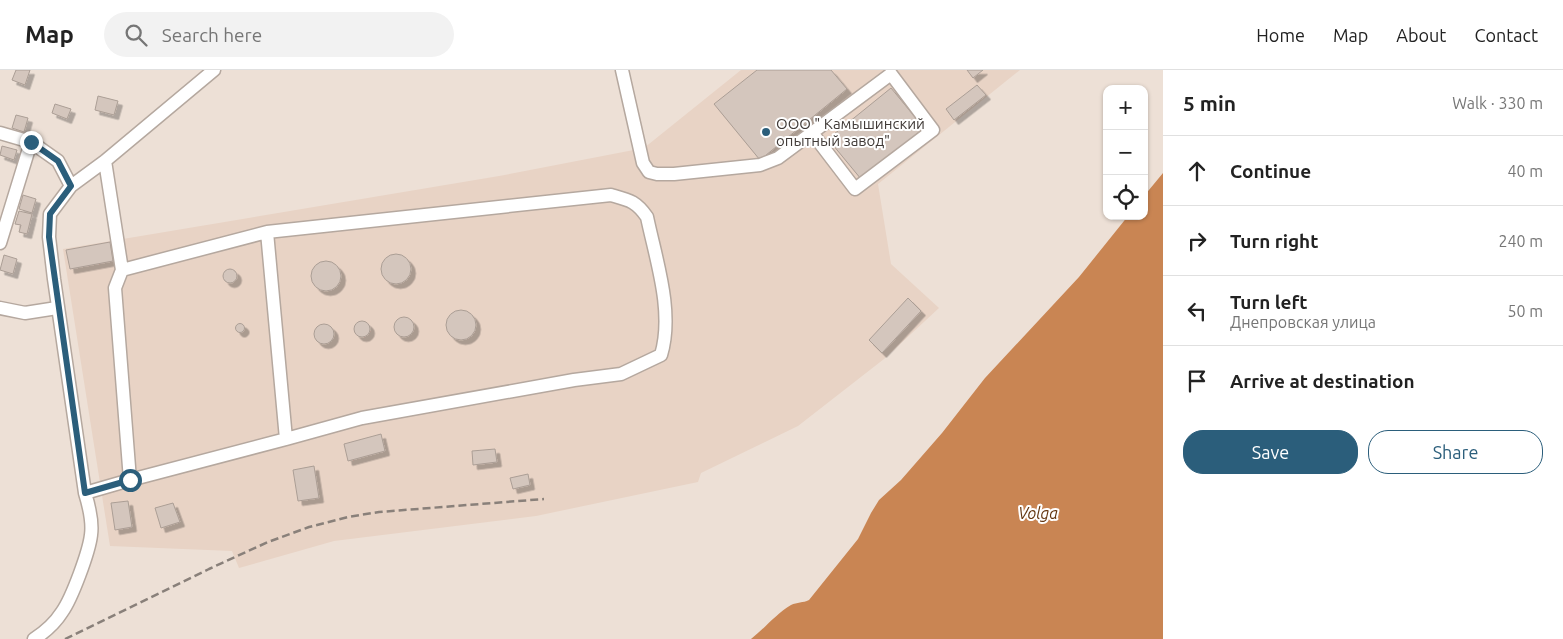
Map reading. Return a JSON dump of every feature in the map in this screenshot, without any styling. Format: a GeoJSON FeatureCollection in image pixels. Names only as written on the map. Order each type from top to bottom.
{"type":"FeatureCollection","features":[{"type":"Feature","properties":{"kind":"street"},"geometry":{"type":"LineString","coordinates":[[34,639],[44,632],[63,612],[80,573],[92,535],[90,511],[85,493],[58,308],[49,237],[50,214],[71,186],[106,161],[214,70]]}},
{"type":"Feature","properties":{"kind":"street"},"geometry":{"type":"LineString","coordinates":[[622,70],[642,163],[649,172],[657,174],[760,165],[778,158],[813,134],[891,74],[933,130],[855,189],[813,134]]}},
{"type":"Feature","properties":{"kind":"street"},"geometry":{"type":"LineString","coordinates":[[0,134],[31,142],[58,161],[71,186]]}},
{"type":"Feature","properties":{"kind":"street"},"geometry":{"type":"LineString","coordinates":[[0,243],[31,142]]}},
{"type":"Feature","properties":{"kind":"street"},"geometry":{"type":"LineString","coordinates":[[106,161],[122,270],[115,288],[130,480]]}},
{"type":"Feature","properties":{"kind":"street"},"geometry":{"type":"LineString","coordinates":[[85,493],[362,418],[574,380],[621,374],[661,355],[666,339],[665,306],[647,217],[639,205],[627,199],[611,195],[267,232],[122,270]]}},
{"type":"Feature","properties":{"kind":"street"},"geometry":{"type":"LineString","coordinates":[[267,232],[286,439]]}},
{"type":"Feature","properties":{"kind":"street"},"geometry":{"type":"LineString","coordinates":[[0,308],[25,313],[58,308]]}},
{"type":"Feature","properties":{"kind":"shaded area"},"geometry":{"type":"Polygon","coordinates":[[[741,70],[1020,70],[878,184],[891,264],[939,308],[884,359],[798,426],[701,473],[698,482],[536,516],[334,541],[239,568],[232,551],[110,546],[63,249],[499,176],[644,148],[741,70]]]}},
{"type":"Feature","properties":{"kind":"water","name":"Volga"},"geometry":{"type":"Polygon","coordinates":[[[1163,173],[1163,639],[751,639],[775,617],[793,604],[809,600],[858,539],[879,500],[901,480],[942,433],[985,378],[1079,277],[1125,220],[1148,220],[1148,191],[1163,173]]]}},
{"type":"Feature","properties":{"kind":"building"},"geometry":{"type":"Polygon","coordinates":[[[16,70],[30,70],[25,85],[12,80],[16,70]]]}},
{"type":"Feature","properties":{"kind":"building","name":"ООО \" Камышинский опытный завод\""},"geometry":{"type":"Polygon","coordinates":[[[757,70],[831,70],[847,89],[760,160],[714,104],[757,70]]]}},
{"type":"Feature","properties":{"kind":"building"},"geometry":{"type":"Polygon","coordinates":[[[967,70],[983,70],[973,78],[967,70]]]}},
{"type":"Feature","properties":{"kind":"building"},"geometry":{"type":"Polygon","coordinates":[[[977,85],[986,95],[954,120],[946,109],[977,85]]]}},
{"type":"Feature","properties":{"kind":"building"},"geometry":{"type":"Polygon","coordinates":[[[891,88],[924,128],[861,179],[828,139],[891,88]]]}},
{"type":"Feature","properties":{"kind":"building"},"geometry":{"type":"Polygon","coordinates":[[[98,96],[118,101],[114,115],[95,110],[98,96]]]}},
{"type":"Feature","properties":{"kind":"building"},"geometry":{"type":"Polygon","coordinates":[[[55,104],[71,109],[67,119],[52,113],[55,104]]]}},
{"type":"Feature","properties":{"kind":"building"},"geometry":{"type":"Polygon","coordinates":[[[16,115],[28,118],[24,132],[12,128],[16,115]]]}},
{"type":"Feature","properties":{"kind":"building"},"geometry":{"type":"Polygon","coordinates":[[[2,146],[17,150],[14,160],[0,155],[2,146]]]}},
{"type":"Feature","properties":{"kind":"building"},"geometry":{"type":"Polygon","coordinates":[[[23,195],[36,199],[32,213],[19,209],[23,195]]]}},
{"type":"Feature","properties":{"kind":"building"},"geometry":{"type":"Polygon","coordinates":[[[19,211],[32,214],[27,234],[19,232],[21,225],[15,224],[19,211]]]}},
{"type":"Feature","properties":{"kind":"building"},"geometry":{"type":"Polygon","coordinates":[[[110,242],[113,261],[70,269],[66,250],[110,242]]]}},
{"type":"Feature","properties":{"kind":"building"},"geometry":{"type":"Polygon","coordinates":[[[396,254],[402,255],[410,263],[410,275],[402,283],[396,284],[390,283],[382,275],[381,269],[382,263],[390,255],[396,254]]]}},
{"type":"Feature","properties":{"kind":"building"},"geometry":{"type":"Polygon","coordinates":[[[4,255],[17,259],[13,274],[0,270],[4,255]]]}},
{"type":"Feature","properties":{"kind":"building"},"geometry":{"type":"Polygon","coordinates":[[[326,261],[332,262],[340,270],[340,282],[332,290],[326,291],[320,290],[312,282],[311,276],[312,270],[320,262],[326,261]]]}},
{"type":"Feature","properties":{"kind":"building"},"geometry":{"type":"Polygon","coordinates":[[[227,269],[233,269],[237,276],[233,283],[227,283],[223,279],[223,273],[227,269]]]}},
{"type":"Feature","properties":{"kind":"building"},"geometry":{"type":"Polygon","coordinates":[[[908,298],[921,311],[882,353],[869,340],[908,298]]]}},
{"type":"Feature","properties":{"kind":"building"},"geometry":{"type":"Polygon","coordinates":[[[461,310],[467,311],[475,319],[475,331],[467,339],[461,340],[455,339],[447,331],[446,325],[447,319],[455,311],[461,310]]]}},
{"type":"Feature","properties":{"kind":"building"},"geometry":{"type":"Polygon","coordinates":[[[404,317],[411,320],[414,327],[411,334],[404,337],[397,334],[394,327],[397,320],[404,317]]]}},
{"type":"Feature","properties":{"kind":"building"},"geometry":{"type":"Polygon","coordinates":[[[359,321],[365,321],[370,326],[368,335],[359,337],[354,332],[354,326],[359,321]]]}},
{"type":"Feature","properties":{"kind":"building"},"geometry":{"type":"Polygon","coordinates":[[[240,323],[245,328],[240,333],[235,328],[240,323]]]}},
{"type":"Feature","properties":{"kind":"building"},"geometry":{"type":"Polygon","coordinates":[[[324,324],[331,327],[334,334],[331,341],[324,344],[317,341],[314,334],[317,327],[324,324]]]}},
{"type":"Feature","properties":{"kind":"building"},"geometry":{"type":"Polygon","coordinates":[[[381,434],[385,451],[348,461],[344,444],[381,434]]]}},
{"type":"Feature","properties":{"kind":"building"},"geometry":{"type":"Polygon","coordinates":[[[495,449],[497,462],[473,465],[472,451],[495,449]]]}},
{"type":"Feature","properties":{"kind":"building"},"geometry":{"type":"Polygon","coordinates":[[[314,466],[319,498],[298,501],[293,470],[314,466]]]}},
{"type":"Feature","properties":{"kind":"building"},"geometry":{"type":"Polygon","coordinates":[[[528,474],[530,485],[513,489],[510,478],[528,474]]]}},
{"type":"Feature","properties":{"kind":"building"},"geometry":{"type":"Polygon","coordinates":[[[128,501],[132,527],[115,530],[111,503],[128,501]]]}},
{"type":"Feature","properties":{"kind":"building"},"geometry":{"type":"Polygon","coordinates":[[[173,503],[180,522],[161,528],[155,508],[173,503]]]}},
{"type":"Feature","properties":{"kind":"railway"},"geometry":{"type":"LineString","coordinates":[[65,639],[209,569],[268,542],[309,527],[348,517],[379,512],[544,499]]}},
{"type":"Feature","properties":{"kind":"place","name":"ООО \" Камышинский опытный завод\""},"geometry":{"type":"Point","coordinates":[766,132]}},
{"type":"Feature","properties":{"kind":"route"},"geometry":{"type":"LineString","coordinates":[[31,142],[58,161],[71,186],[50,214],[49,237],[85,493],[130,480]]}}]}
